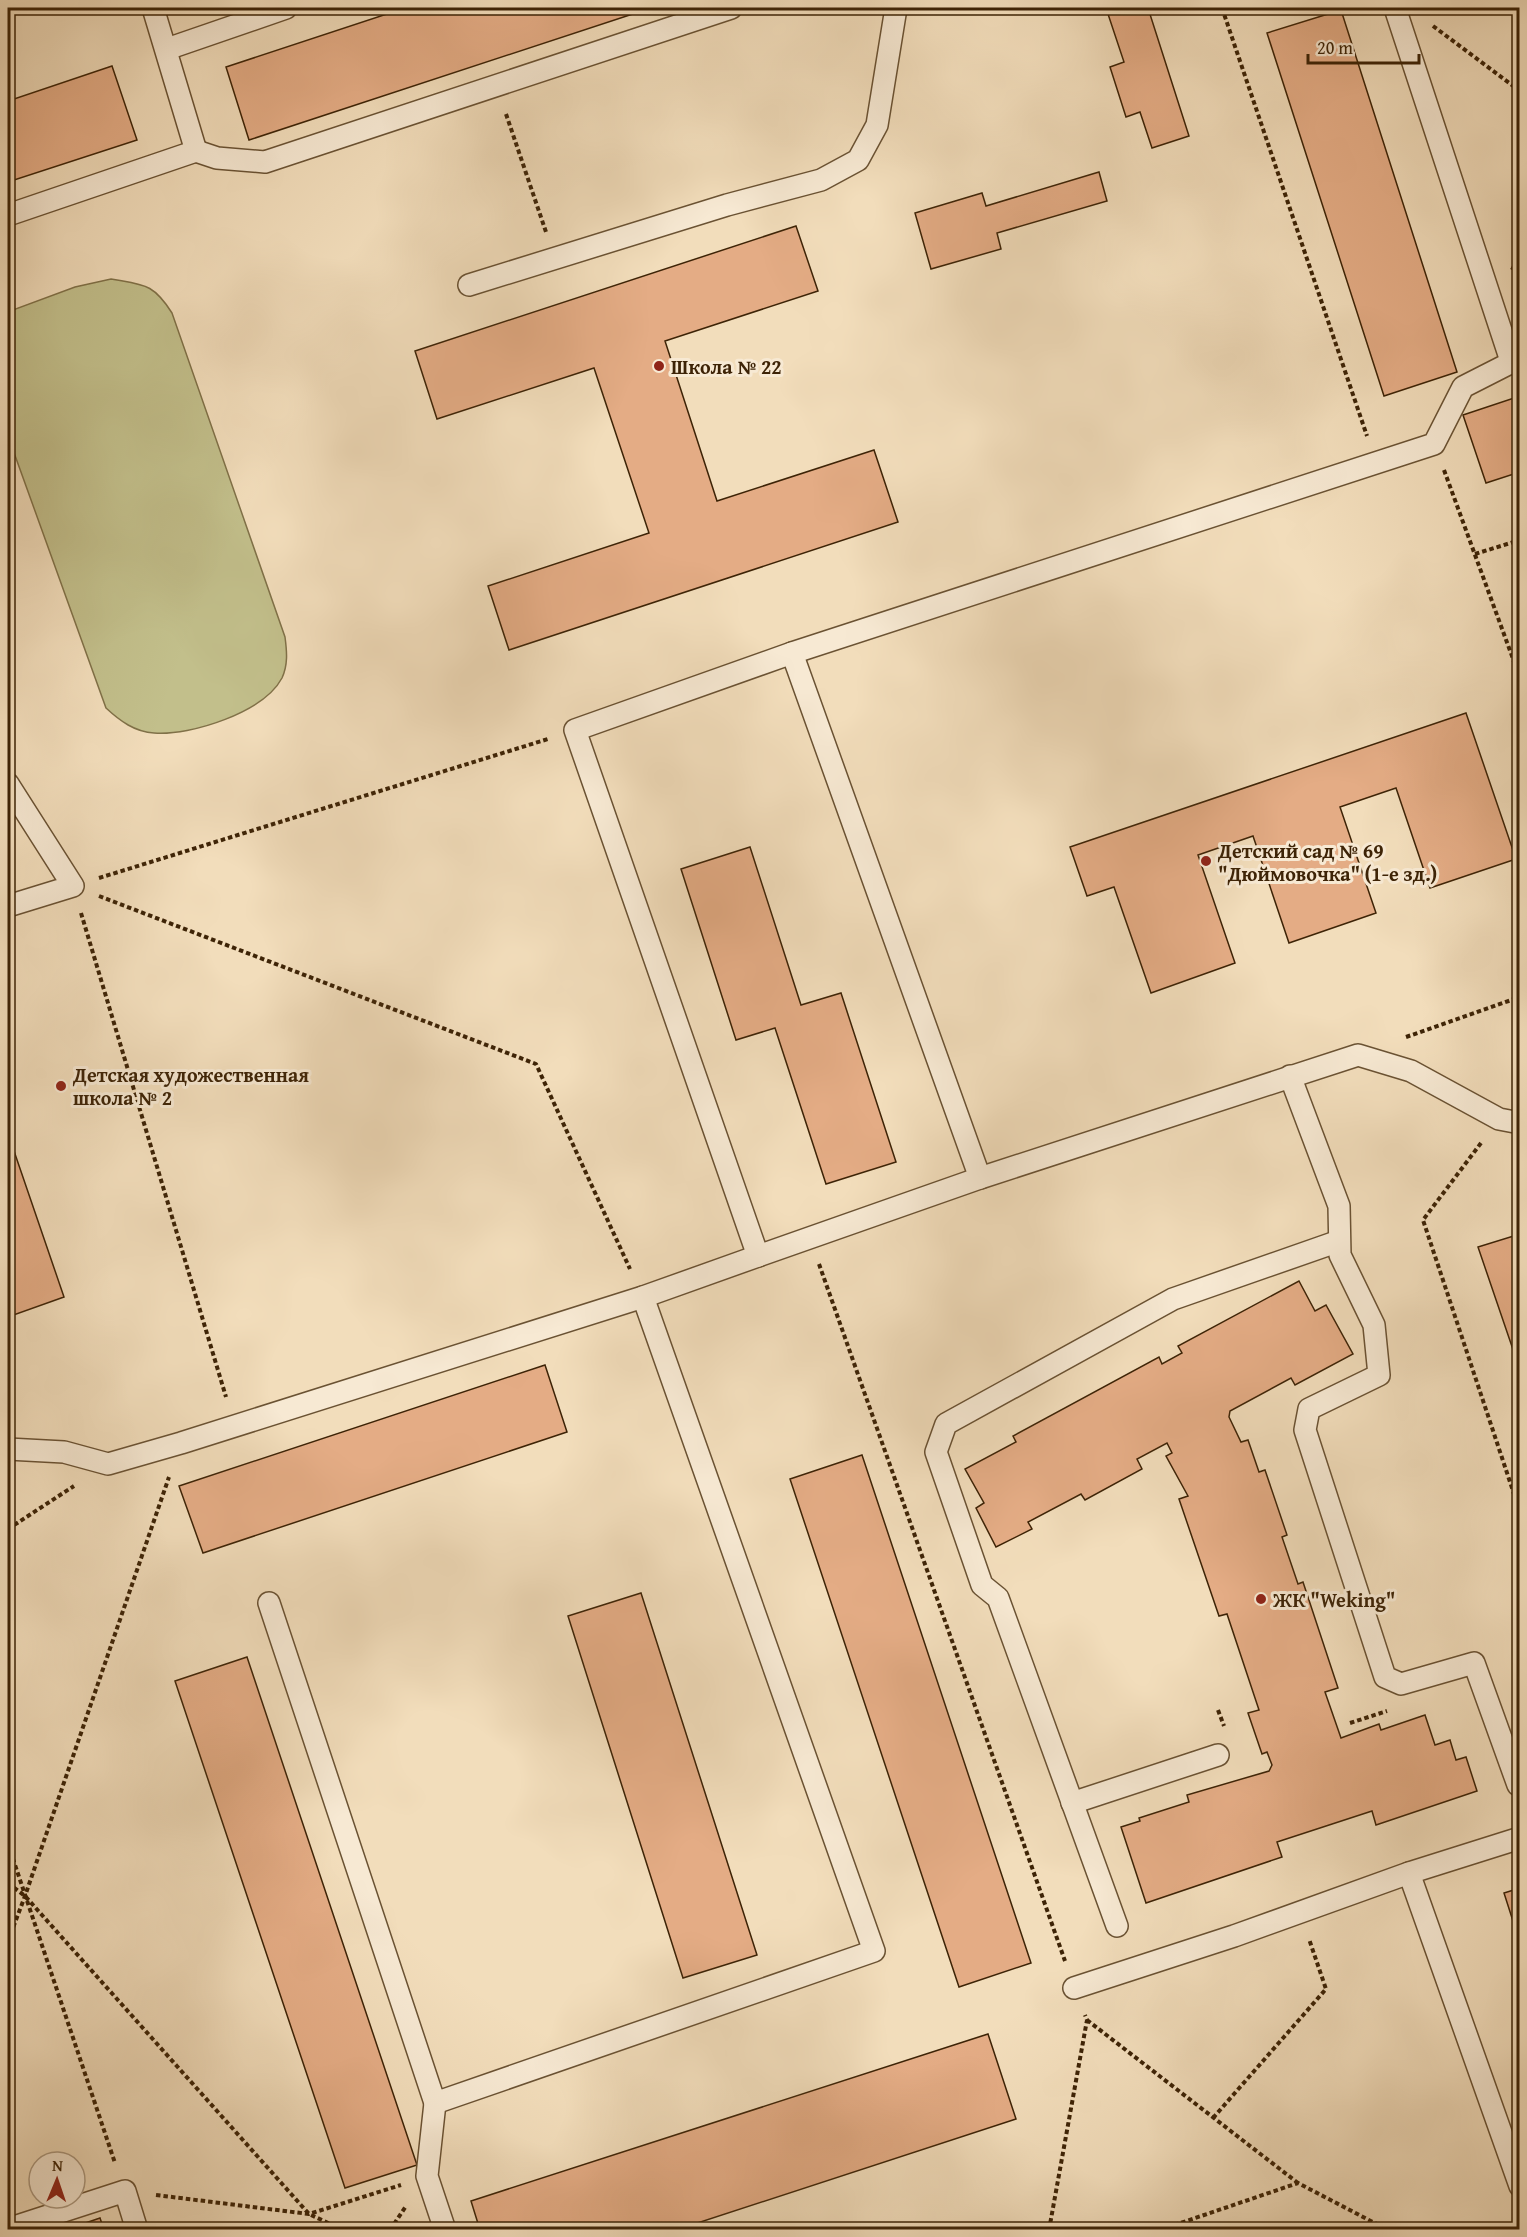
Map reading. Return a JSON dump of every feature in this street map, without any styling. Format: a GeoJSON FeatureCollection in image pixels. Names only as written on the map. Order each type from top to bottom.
{"type":"FeatureCollection","features":[{"type":"Feature","properties":{"kind":"lane"},"geometry":{"type":"LineString","coordinates":[[153,8],[196,152]]}},
{"type":"Feature","properties":{"kind":"lane"},"geometry":{"type":"LineString","coordinates":[[167,49],[286,8]]}},
{"type":"Feature","properties":{"kind":"lane"},"geometry":{"type":"LineString","coordinates":[[8,215],[196,152],[217,158],[265,162],[731,8]]}},
{"type":"Feature","properties":{"kind":"lane"},"geometry":{"type":"LineString","coordinates":[[469,285],[727,204],[820,180],[858,160],[877,125],[896,8]]}},
{"type":"Feature","properties":{"kind":"lane"},"geometry":{"type":"LineString","coordinates":[[758,1256],[575,730],[792,653],[1434,444],[1463,387],[1515,360],[1395,8]]}},
{"type":"Feature","properties":{"kind":"lane"},"geometry":{"type":"LineString","coordinates":[[792,653],[980,1178]]}},
{"type":"Feature","properties":{"kind":"lane"},"geometry":{"type":"LineString","coordinates":[[8,784],[73,886],[8,906]]}},
{"type":"Feature","properties":{"kind":"lane"},"geometry":{"type":"LineString","coordinates":[[8,1449],[64,1452],[108,1464],[181,1443],[643,1297],[980,1178],[1358,1055],[1412,1071],[1509,1121]]}},
{"type":"Feature","properties":{"kind":"lane"},"geometry":{"type":"LineString","coordinates":[[1290,1076],[1339,1206],[1340,1255],[1374,1325],[1379,1375],[1309,1409],[1305,1430],[1385,1677],[1401,1684],[1474,1663],[1518,1785]]}},
{"type":"Feature","properties":{"kind":"lane"},"geometry":{"type":"LineString","coordinates":[[1117,1926],[998,1598],[982,1585],[936,1452],[946,1424],[1173,1299],[1340,1241]]}},
{"type":"Feature","properties":{"kind":"lane"},"geometry":{"type":"LineString","coordinates":[[435,2103],[874,1951],[643,1297]]}},
{"type":"Feature","properties":{"kind":"lane"},"geometry":{"type":"LineString","coordinates":[[269,1603],[435,2103],[427,2176],[445,2229]]}},
{"type":"Feature","properties":{"kind":"lane"},"geometry":{"type":"LineString","coordinates":[[1072,1803],[1218,1755]]}},
{"type":"Feature","properties":{"kind":"lane"},"geometry":{"type":"LineString","coordinates":[[1074,1988],[1409,1873],[1520,1838]]}},
{"type":"Feature","properties":{"kind":"lane"},"geometry":{"type":"LineString","coordinates":[[1409,1873],[1520,2186]]}},
{"type":"Feature","properties":{"kind":"lane"},"geometry":{"type":"LineString","coordinates":[[8,2229],[125,2191],[137,2229]]}},
{"type":"Feature","properties":{"kind":"path"},"geometry":{"type":"LineString","coordinates":[[1222,8],[1376,462]]}},
{"type":"Feature","properties":{"kind":"path"},"geometry":{"type":"LineString","coordinates":[[1427,21],[1520,91]]}},
{"type":"Feature","properties":{"kind":"path"},"geometry":{"type":"LineString","coordinates":[[494,87],[522,156],[555,258]]}},
{"type":"Feature","properties":{"kind":"path"},"geometry":{"type":"LineString","coordinates":[[1434,444],[1520,678]]}},
{"type":"Feature","properties":{"kind":"path"},"geometry":{"type":"LineString","coordinates":[[1475,554],[1520,540]]}},
{"type":"Feature","properties":{"kind":"path"},"geometry":{"type":"LineString","coordinates":[[73,886],[575,730]]}},
{"type":"Feature","properties":{"kind":"path"},"geometry":{"type":"LineString","coordinates":[[73,886],[536,1064],[643,1297]]}},
{"type":"Feature","properties":{"kind":"path"},"geometry":{"type":"LineString","coordinates":[[73,886],[234,1427]]}},
{"type":"Feature","properties":{"kind":"path"},"geometry":{"type":"LineString","coordinates":[[1358,1055],[1520,997]]}},
{"type":"Feature","properties":{"kind":"path"},"geometry":{"type":"LineString","coordinates":[[1509,1121],[1423,1220],[1520,1512]]}},
{"type":"Feature","properties":{"kind":"path"},"geometry":{"type":"LineString","coordinates":[[810,1238],[1087,2020],[1298,2183],[1388,2229]]}},
{"type":"Feature","properties":{"kind":"path"},"geometry":{"type":"LineString","coordinates":[[8,1941],[181,1443]]}},
{"type":"Feature","properties":{"kind":"path"},"geometry":{"type":"LineString","coordinates":[[8,1529],[108,1464]]}},
{"type":"Feature","properties":{"kind":"path"},"geometry":{"type":"LineString","coordinates":[[1218,1710],[1225,1729]]}},
{"type":"Feature","properties":{"kind":"path"},"geometry":{"type":"LineString","coordinates":[[1350,1723],[1390,1710]]}},
{"type":"Feature","properties":{"kind":"path"},"geometry":{"type":"LineString","coordinates":[[8,1844],[125,2191],[309,2214],[343,2229]]}},
{"type":"Feature","properties":{"kind":"path"},"geometry":{"type":"LineString","coordinates":[[8,1883],[25,1896],[309,2214]]}},
{"type":"Feature","properties":{"kind":"path"},"geometry":{"type":"LineString","coordinates":[[1213,2118],[1326,1989],[1300,1912]]}},
{"type":"Feature","properties":{"kind":"path"},"geometry":{"type":"LineString","coordinates":[[1049,2229],[1087,2020]]}},
{"type":"Feature","properties":{"kind":"path"},"geometry":{"type":"LineString","coordinates":[[309,2214],[427,2176]]}},
{"type":"Feature","properties":{"kind":"path"},"geometry":{"type":"LineString","coordinates":[[1160,2229],[1298,2183]]}},
{"type":"Feature","properties":{"kind":"shaded area"},"geometry":{"type":"Polygon","coordinates":[[[111,279],[147,287],[159,296],[172,313],[285,637],[287,653],[282,678],[260,701],[243,711],[206,726],[169,733],[154,733],[134,728],[106,708],[8,436],[8,314],[10,311],[75,287],[111,279]]]}},
{"type":"Feature","properties":{"kind":"building"},"geometry":{"type":"Polygon","coordinates":[[[405,8],[651,8],[249,140],[226,67],[405,8]]]}},
{"type":"Feature","properties":{"kind":"building"},"geometry":{"type":"Polygon","coordinates":[[[1106,8],[1148,8],[1189,136],[1152,148],[1140,112],[1126,117],[1110,67],[1124,62],[1106,8]]]}},
{"type":"Feature","properties":{"kind":"building"},"geometry":{"type":"Polygon","coordinates":[[[1341,10],[1457,372],[1384,396],[1267,33],[1341,10]]]}},
{"type":"Feature","properties":{"kind":"building"},"geometry":{"type":"Polygon","coordinates":[[[112,66],[137,140],[8,182],[8,101],[112,66]]]}},
{"type":"Feature","properties":{"kind":"building"},"geometry":{"type":"Polygon","coordinates":[[[1099,172],[1107,201],[997,233],[1001,249],[931,269],[915,213],[982,193],[986,206],[1099,172]]]}},
{"type":"Feature","properties":{"kind":"building"},"geometry":{"type":"Polygon","coordinates":[[[796,226],[818,291],[665,341],[717,501],[874,450],[898,522],[509,650],[488,586],[649,533],[594,368],[437,419],[415,351],[796,226]]]}},
{"type":"Feature","properties":{"kind":"building"},"geometry":{"type":"Polygon","coordinates":[[[1520,396],[1520,472],[1486,483],[1463,415],[1520,396]]]}},
{"type":"Feature","properties":{"kind":"building"},"geometry":{"type":"Polygon","coordinates":[[[1466,713],[1516,859],[1430,888],[1396,788],[1340,807],[1376,913],[1289,943],[1253,836],[1198,855],[1235,963],[1151,993],[1114,887],[1087,896],[1070,847],[1466,713]]]}},
{"type":"Feature","properties":{"kind":"building"},"geometry":{"type":"Polygon","coordinates":[[[750,847],[801,1005],[841,993],[896,1162],[826,1184],[775,1028],[736,1040],[681,869],[750,847]]]}},
{"type":"Feature","properties":{"kind":"building"},"geometry":{"type":"Polygon","coordinates":[[[14,1151],[64,1297],[8,1317],[8,1154],[14,1151]]]}},
{"type":"Feature","properties":{"kind":"building"},"geometry":{"type":"Polygon","coordinates":[[[1520,1234],[1520,1370],[1478,1247],[1520,1234]]]}},
{"type":"Feature","properties":{"kind":"building","name":"ЖК \"Weking\""},"geometry":{"type":"Polygon","coordinates":[[[1299,1281],[1315,1311],[1326,1305],[1353,1354],[1295,1385],[1291,1378],[1230,1411],[1229,1417],[1241,1442],[1248,1440],[1259,1472],[1265,1470],[1287,1535],[1282,1537],[1298,1584],[1303,1582],[1338,1688],[1325,1692],[1341,1738],[1379,1724],[1381,1730],[1425,1715],[1435,1745],[1450,1740],[1456,1760],[1466,1757],[1477,1791],[1376,1825],[1372,1811],[1277,1842],[1282,1857],[1146,1903],[1121,1827],[1140,1821],[1139,1818],[1189,1802],[1187,1795],[1269,1771],[1272,1765],[1267,1752],[1262,1754],[1248,1713],[1259,1710],[1227,1614],[1219,1616],[1179,1499],[1188,1496],[1166,1456],[1172,1453],[1167,1443],[1137,1459],[1142,1469],[1085,1500],[1081,1494],[1028,1522],[1032,1529],[996,1547],[976,1508],[984,1503],[965,1469],[1016,1442],[1013,1436],[1159,1357],[1162,1364],[1182,1353],[1178,1346],[1299,1281]]]}},
{"type":"Feature","properties":{"kind":"building"},"geometry":{"type":"Polygon","coordinates":[[[545,1365],[567,1432],[203,1553],[179,1486],[545,1365]]]}},
{"type":"Feature","properties":{"kind":"building"},"geometry":{"type":"Polygon","coordinates":[[[862,1455],[1031,1963],[959,1987],[790,1479],[862,1455]]]}},
{"type":"Feature","properties":{"kind":"building"},"geometry":{"type":"Polygon","coordinates":[[[641,1593],[757,1955],[683,1978],[568,1616],[641,1593]]]}},
{"type":"Feature","properties":{"kind":"building"},"geometry":{"type":"Polygon","coordinates":[[[247,1657],[417,2165],[345,2188],[175,1681],[247,1657]]]}},
{"type":"Feature","properties":{"kind":"building"},"geometry":{"type":"Polygon","coordinates":[[[1520,1888],[1520,1943],[1504,1893],[1520,1888]]]}},
{"type":"Feature","properties":{"kind":"building"},"geometry":{"type":"Polygon","coordinates":[[[988,2034],[1016,2119],[676,2230],[480,2230],[471,2201],[988,2034]]]}},
{"type":"Feature","properties":{"kind":"building"},"geometry":{"type":"Polygon","coordinates":[[[100,2218],[104,2230],[65,2230],[100,2218]]]}},
{"type":"Feature","properties":{"kind":"place","name":"Школа № 22"},"geometry":{"type":"Point","coordinates":[659,366]}},
{"type":"Feature","properties":{"kind":"place","name":"Детский сад № 69 \"Дюймовочка\" (1-е зд.)"},"geometry":{"type":"Point","coordinates":[1206,861]}},
{"type":"Feature","properties":{"kind":"place","name":"Детская художественная школа № 2"},"geometry":{"type":"Point","coordinates":[61,1086]}},
{"type":"Feature","properties":{"kind":"place","name":"ЖК \"Weking\""},"geometry":{"type":"Point","coordinates":[1261,1599]}}]}
